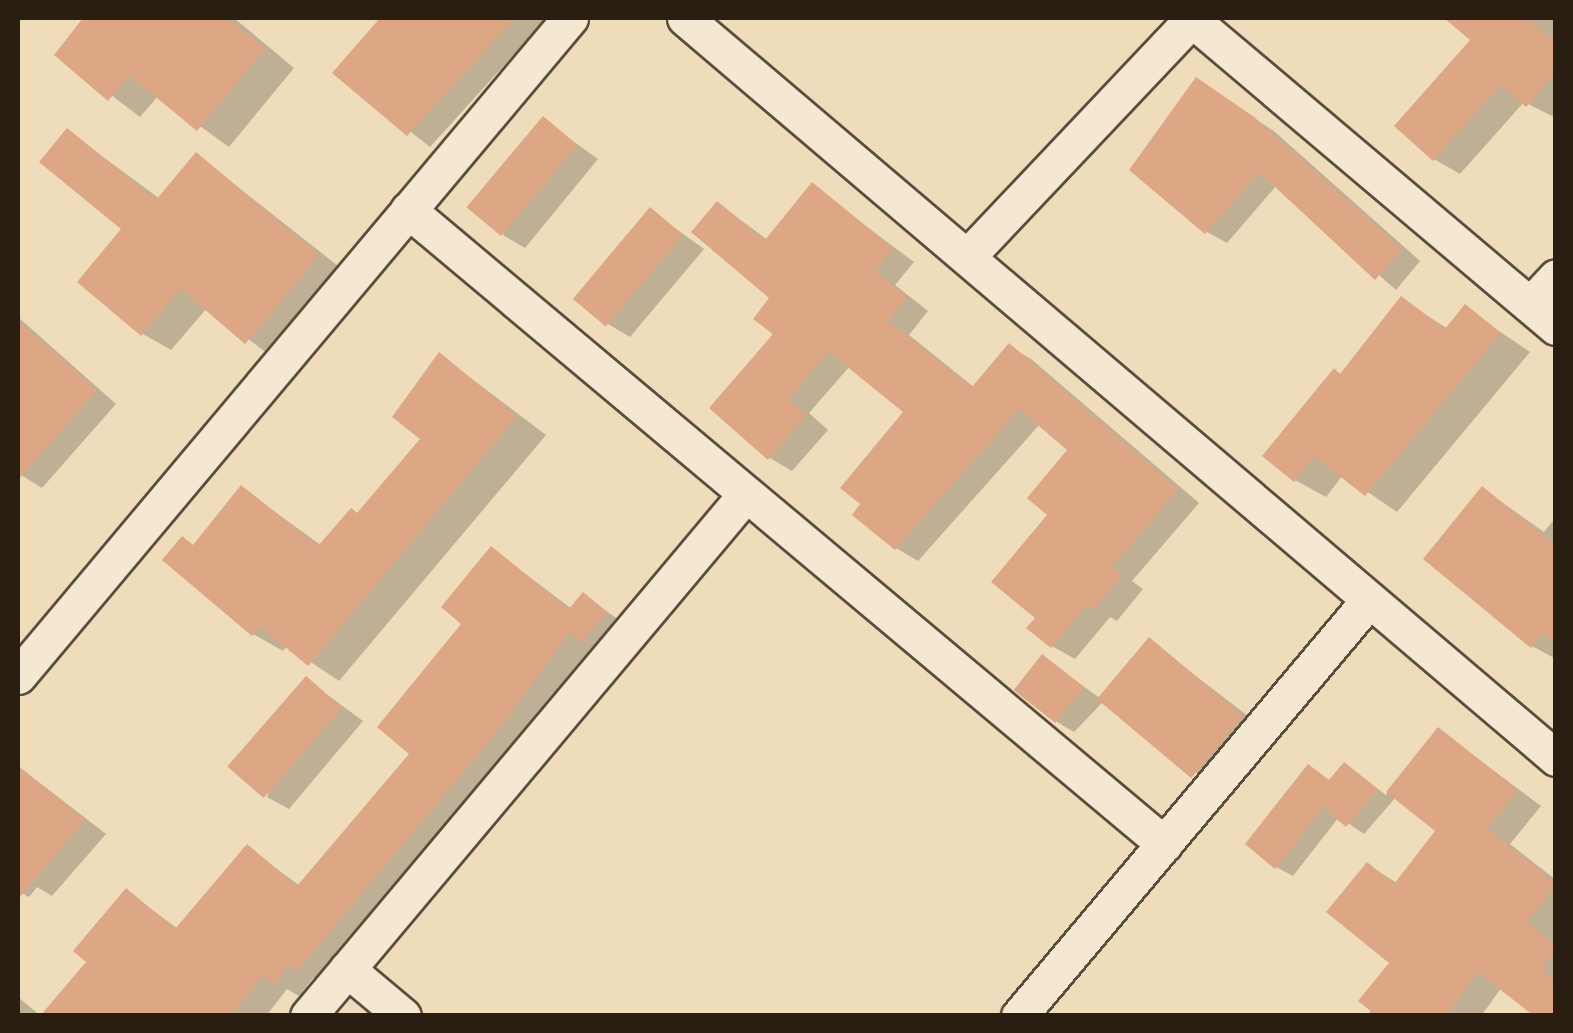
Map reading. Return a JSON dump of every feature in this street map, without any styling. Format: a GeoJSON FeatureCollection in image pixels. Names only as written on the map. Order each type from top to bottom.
{"type":"FeatureCollection","features":[{"type":"Feature","properties":{"kind":"street"},"geometry":{"type":"LineString","coordinates":[[18,676],[570,18]]}},
{"type":"Feature","properties":{"kind":"street"},"geometry":{"type":"LineString","coordinates":[[685,18],[1556,758]]}},
{"type":"Feature","properties":{"kind":"street"},"geometry":{"type":"LineString","coordinates":[[967,257],[1192,18],[1542,316],[1556,277]]}},
{"type":"Feature","properties":{"kind":"street"},"geometry":{"type":"LineString","coordinates":[[408,210],[1164,844]]}},
{"type":"Feature","properties":{"kind":"street"},"geometry":{"type":"LineString","coordinates":[[308,1016],[746,494]]}},
{"type":"Feature","properties":{"kind":"street"},"geometry":{"type":"LineString","coordinates":[[1020,1016],[1369,600]]}},
{"type":"Feature","properties":{"kind":"street"},"geometry":{"type":"LineString","coordinates":[[347,968],[403,1016]]}},
{"type":"Feature","properties":{"kind":"building"},"geometry":{"type":"Polygon","coordinates":[[[83,18],[227,18],[265,48],[197,131],[129,75],[108,101],[54,55],[83,18]]]}},
{"type":"Feature","properties":{"kind":"building"},"geometry":{"type":"Polygon","coordinates":[[[380,18],[515,18],[407,136],[332,73],[380,18]]]}},
{"type":"Feature","properties":{"kind":"building"},"geometry":{"type":"Polygon","coordinates":[[[1444,18],[1527,18],[1556,42],[1556,72],[1526,107],[1500,85],[1433,161],[1394,126],[1470,40],[1444,18]]]}},
{"type":"Feature","properties":{"kind":"building"},"geometry":{"type":"Polygon","coordinates":[[[1196,77],[1254,117],[1402,249],[1375,280],[1259,172],[1205,234],[1129,170],[1196,77]]]}},
{"type":"Feature","properties":{"kind":"building"},"geometry":{"type":"Polygon","coordinates":[[[543,116],[577,145],[501,236],[467,207],[543,116]]]}},
{"type":"Feature","properties":{"kind":"building"},"geometry":{"type":"Polygon","coordinates":[[[67,128],[156,200],[196,152],[319,255],[245,344],[181,289],[141,336],[77,282],[121,229],[39,162],[67,128]]]}},
{"type":"Feature","properties":{"kind":"building"},"geometry":{"type":"Polygon","coordinates":[[[812,182],[893,248],[875,271],[907,297],[888,321],[972,387],[1009,343],[1178,489],[1112,567],[1122,575],[1094,610],[1087,605],[1051,648],[1026,628],[1035,618],[991,582],[1047,515],[1027,498],[1067,450],[1019,409],[895,550],[852,515],[860,504],[840,488],[903,412],[829,352],[788,399],[807,415],[768,460],[709,408],[773,334],[753,319],[769,298],[691,232],[717,201],[765,240],[812,182]]]}},
{"type":"Feature","properties":{"kind":"building"},"geometry":{"type":"Polygon","coordinates":[[[650,207],[683,235],[606,327],[573,299],[650,207]]]}},
{"type":"Feature","properties":{"kind":"building"},"geometry":{"type":"Polygon","coordinates":[[[1401,296],[1445,329],[1465,304],[1501,333],[1365,496],[1314,456],[1294,482],[1262,456],[1334,368],[1340,374],[1401,296]]]}},
{"type":"Feature","properties":{"kind":"building"},"geometry":{"type":"Polygon","coordinates":[[[18,320],[97,390],[18,480],[18,320]]]}},
{"type":"Feature","properties":{"kind":"building"},"geometry":{"type":"Polygon","coordinates":[[[439,352],[517,416],[308,666],[260,626],[252,636],[162,560],[182,536],[193,545],[241,485],[318,546],[351,508],[357,513],[420,439],[392,417],[439,352]]]}},
{"type":"Feature","properties":{"kind":"building"},"geometry":{"type":"Polygon","coordinates":[[[1482,486],[1556,546],[1556,643],[1543,633],[1531,648],[1423,559],[1482,486]]]}},
{"type":"Feature","properties":{"kind":"building"},"geometry":{"type":"Polygon","coordinates":[[[491,546],[569,609],[583,592],[607,612],[582,643],[569,633],[493,737],[297,971],[289,965],[274,984],[263,976],[231,1016],[40,1016],[86,962],[73,951],[126,888],[175,929],[247,844],[297,886],[409,754],[377,727],[461,624],[441,607],[491,546]]]}},
{"type":"Feature","properties":{"kind":"building"},"geometry":{"type":"Polygon","coordinates":[[[1149,637],[1243,716],[1191,778],[1097,699],[1149,637]]]}},
{"type":"Feature","properties":{"kind":"building"},"geometry":{"type":"Polygon","coordinates":[[[1042,654],[1084,687],[1055,723],[1014,690],[1042,654]]]}},
{"type":"Feature","properties":{"kind":"building"},"geometry":{"type":"Polygon","coordinates":[[[306,676],[342,707],[263,798],[227,767],[306,676]]]}},
{"type":"Feature","properties":{"kind":"building"},"geometry":{"type":"Polygon","coordinates":[[[1438,727],[1518,790],[1487,828],[1556,884],[1527,922],[1556,945],[1543,971],[1556,981],[1556,1016],[1534,1016],[1478,972],[1445,1016],[1377,1016],[1358,1001],[1389,963],[1326,912],[1367,862],[1394,884],[1435,831],[1386,792],[1438,727]]]}},
{"type":"Feature","properties":{"kind":"building"},"geometry":{"type":"Polygon","coordinates":[[[1344,762],[1378,789],[1346,827],[1323,807],[1275,869],[1245,844],[1308,764],[1329,780],[1344,762]]]}},
{"type":"Feature","properties":{"kind":"building"},"geometry":{"type":"Polygon","coordinates":[[[18,766],[85,820],[18,899],[18,766]]]}}]}
